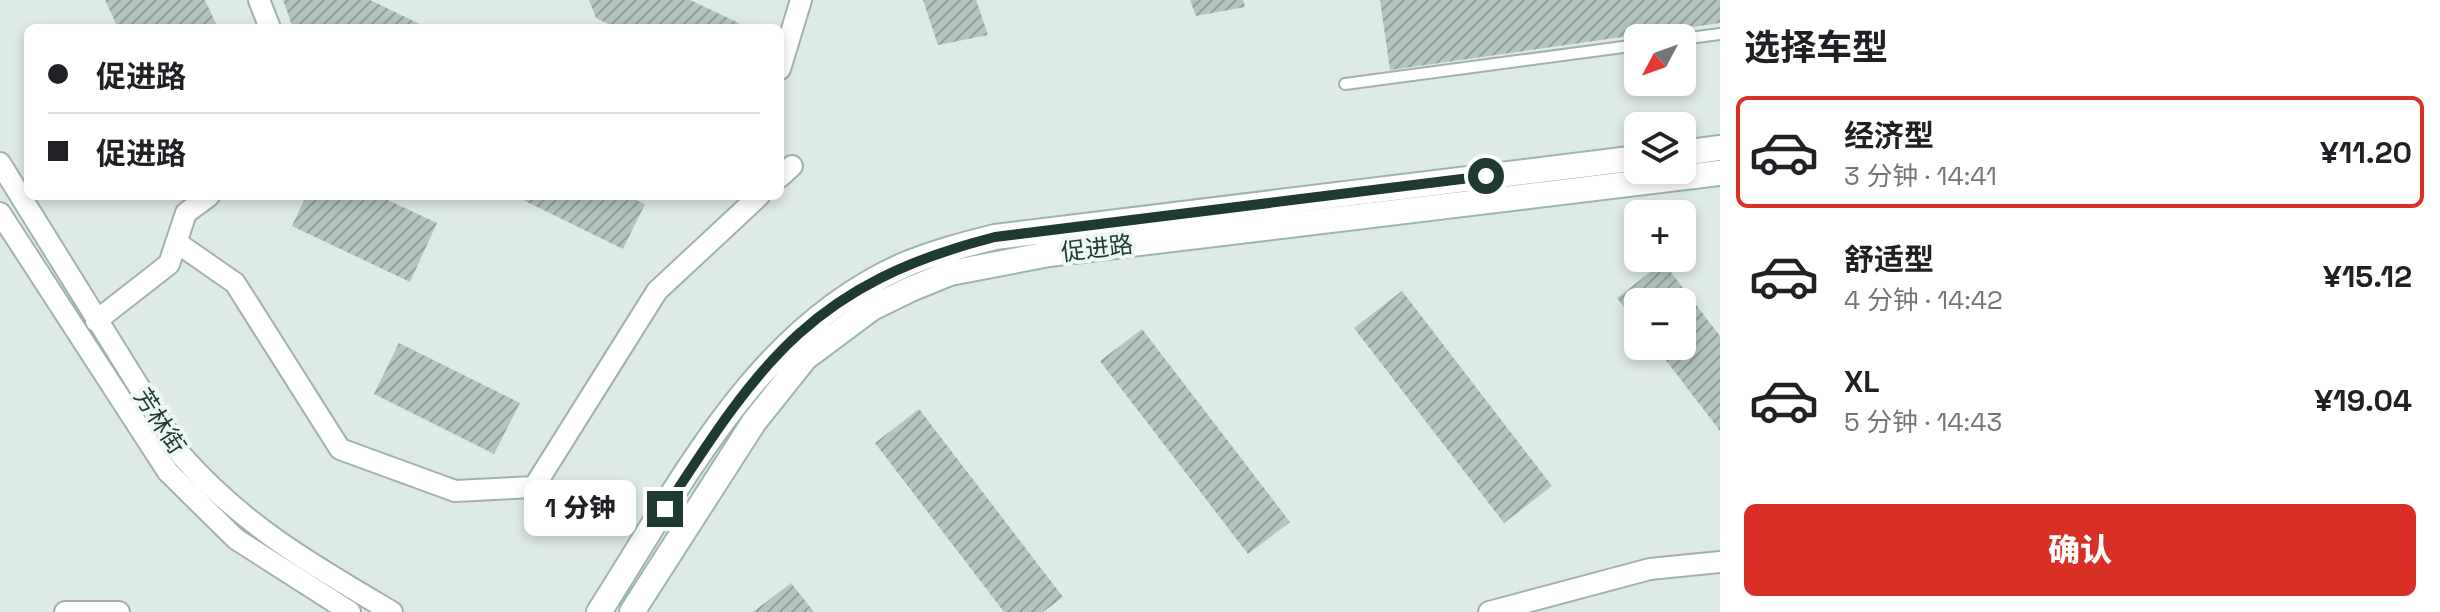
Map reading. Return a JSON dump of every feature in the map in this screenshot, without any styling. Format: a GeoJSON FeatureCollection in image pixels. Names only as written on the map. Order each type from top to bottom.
{"type":"FeatureCollection","features":[{"type":"Feature","properties":{"kind":"main road"},"geometry":{"type":"LineString","coordinates":[[1696,151],[1720,148]]}},
{"type":"Feature","properties":{"kind":"main road","name":"促进路"},"geometry":{"type":"LineString","coordinates":[[599,612],[732,406],[760,371],[826,311],[901,266],[995,237],[1624,160]]}},
{"type":"Feature","properties":{"kind":"main road","name":"促进路"},"geometry":{"type":"LineString","coordinates":[[632,612],[780,386],[838,331],[911,289],[950,273],[1049,254],[1720,173]]}},
{"type":"Feature","properties":{"kind":"street"},"geometry":{"type":"LineString","coordinates":[[259,0],[268,24]]}},
{"type":"Feature","properties":{"kind":"street"},"geometry":{"type":"LineString","coordinates":[[784,56],[801,0]]}},
{"type":"Feature","properties":{"kind":"street","name":"芳林街"},"geometry":{"type":"LineString","coordinates":[[0,163],[182,456],[218,496],[284,548],[392,612]]}},
{"type":"Feature","properties":{"kind":"street"},"geometry":{"type":"LineString","coordinates":[[96,321],[169,264],[186,213],[204,200]]}},
{"type":"Feature","properties":{"kind":"street"},"geometry":{"type":"LineString","coordinates":[[176,242],[235,283],[340,449],[455,491],[534,487],[657,291],[755,200]]}},
{"type":"Feature","properties":{"kind":"street"},"geometry":{"type":"LineString","coordinates":[[0,213],[168,472],[236,539],[350,612]]}},
{"type":"Feature","properties":{"kind":"street"},"geometry":{"type":"LineString","coordinates":[[1489,612],[1650,569],[1720,562]]}},
{"type":"Feature","properties":{"kind":"street"},"geometry":{"type":"LineString","coordinates":[[65,612],[119,612]]}},
{"type":"Feature","properties":{"kind":"lane"},"geometry":{"type":"LineString","coordinates":[[1696,37],[1720,34]]}},
{"type":"Feature","properties":{"kind":"lane"},"geometry":{"type":"LineString","coordinates":[[1345,84],[1624,47]]}},
{"type":"Feature","properties":{"kind":"building"},"geometry":{"type":"Polygon","coordinates":[[[105,0],[205,0],[216,24],[116,24],[105,0]]]}},
{"type":"Feature","properties":{"kind":"building"},"geometry":{"type":"Polygon","coordinates":[[[283,0],[370,0],[420,24],[292,24],[283,0]]]}},
{"type":"Feature","properties":{"kind":"building"},"geometry":{"type":"Polygon","coordinates":[[[589,0],[690,0],[739,23],[608,24],[596,18],[589,0]]]}},
{"type":"Feature","properties":{"kind":"building"},"geometry":{"type":"Polygon","coordinates":[[[923,0],[976,0],[988,35],[938,45],[923,0]]]}},
{"type":"Feature","properties":{"kind":"building"},"geometry":{"type":"Polygon","coordinates":[[[1190,0],[1243,0],[1245,7],[1196,16],[1190,0]]]}},
{"type":"Feature","properties":{"kind":"building"},"geometry":{"type":"Polygon","coordinates":[[[1380,0],[1720,0],[1720,23],[1696,26],[1696,24],[1624,24],[1624,37],[1390,70],[1380,0]]]}},
{"type":"Feature","properties":{"kind":"building"},"geometry":{"type":"Polygon","coordinates":[[[304,200],[388,200],[437,223],[410,282],[292,226],[304,200]]]}},
{"type":"Feature","properties":{"kind":"building"},"geometry":{"type":"Polygon","coordinates":[[[523,200],[636,200],[645,204],[623,249],[523,200]]]}},
{"type":"Feature","properties":{"kind":"building"},"geometry":{"type":"Polygon","coordinates":[[[1650,272],[1671,272],[1683,288],[1630,288],[1650,272]]]}},
{"type":"Feature","properties":{"kind":"building"},"geometry":{"type":"Polygon","coordinates":[[[1402,291],[1552,486],[1504,523],[1354,328],[1402,291]]]}},
{"type":"Feature","properties":{"kind":"building"},"geometry":{"type":"Polygon","coordinates":[[[1624,293],[1624,307],[1617,298],[1624,293]]]}},
{"type":"Feature","properties":{"kind":"building"},"geometry":{"type":"Polygon","coordinates":[[[1696,305],[1720,336],[1720,431],[1666,360],[1696,360],[1696,305]]]}},
{"type":"Feature","properties":{"kind":"building"},"geometry":{"type":"Polygon","coordinates":[[[1142,329],[1290,522],[1248,554],[1100,361],[1142,329]]]}},
{"type":"Feature","properties":{"kind":"building"},"geometry":{"type":"Polygon","coordinates":[[[399,343],[520,403],[494,454],[374,394],[399,343]]]}},
{"type":"Feature","properties":{"kind":"building"},"geometry":{"type":"Polygon","coordinates":[[[919,409],[1063,597],[1043,612],[1004,612],[875,443],[919,409]]]}},
{"type":"Feature","properties":{"kind":"building"},"geometry":{"type":"Polygon","coordinates":[[[791,583],[814,612],[753,612],[791,583]]]}},
{"type":"Feature","properties":{"kind":"route"},"geometry":{"type":"LineString","coordinates":[[665,509],[732,406],[789,341],[826,311],[901,266],[995,237],[1486,176]]}}]}
